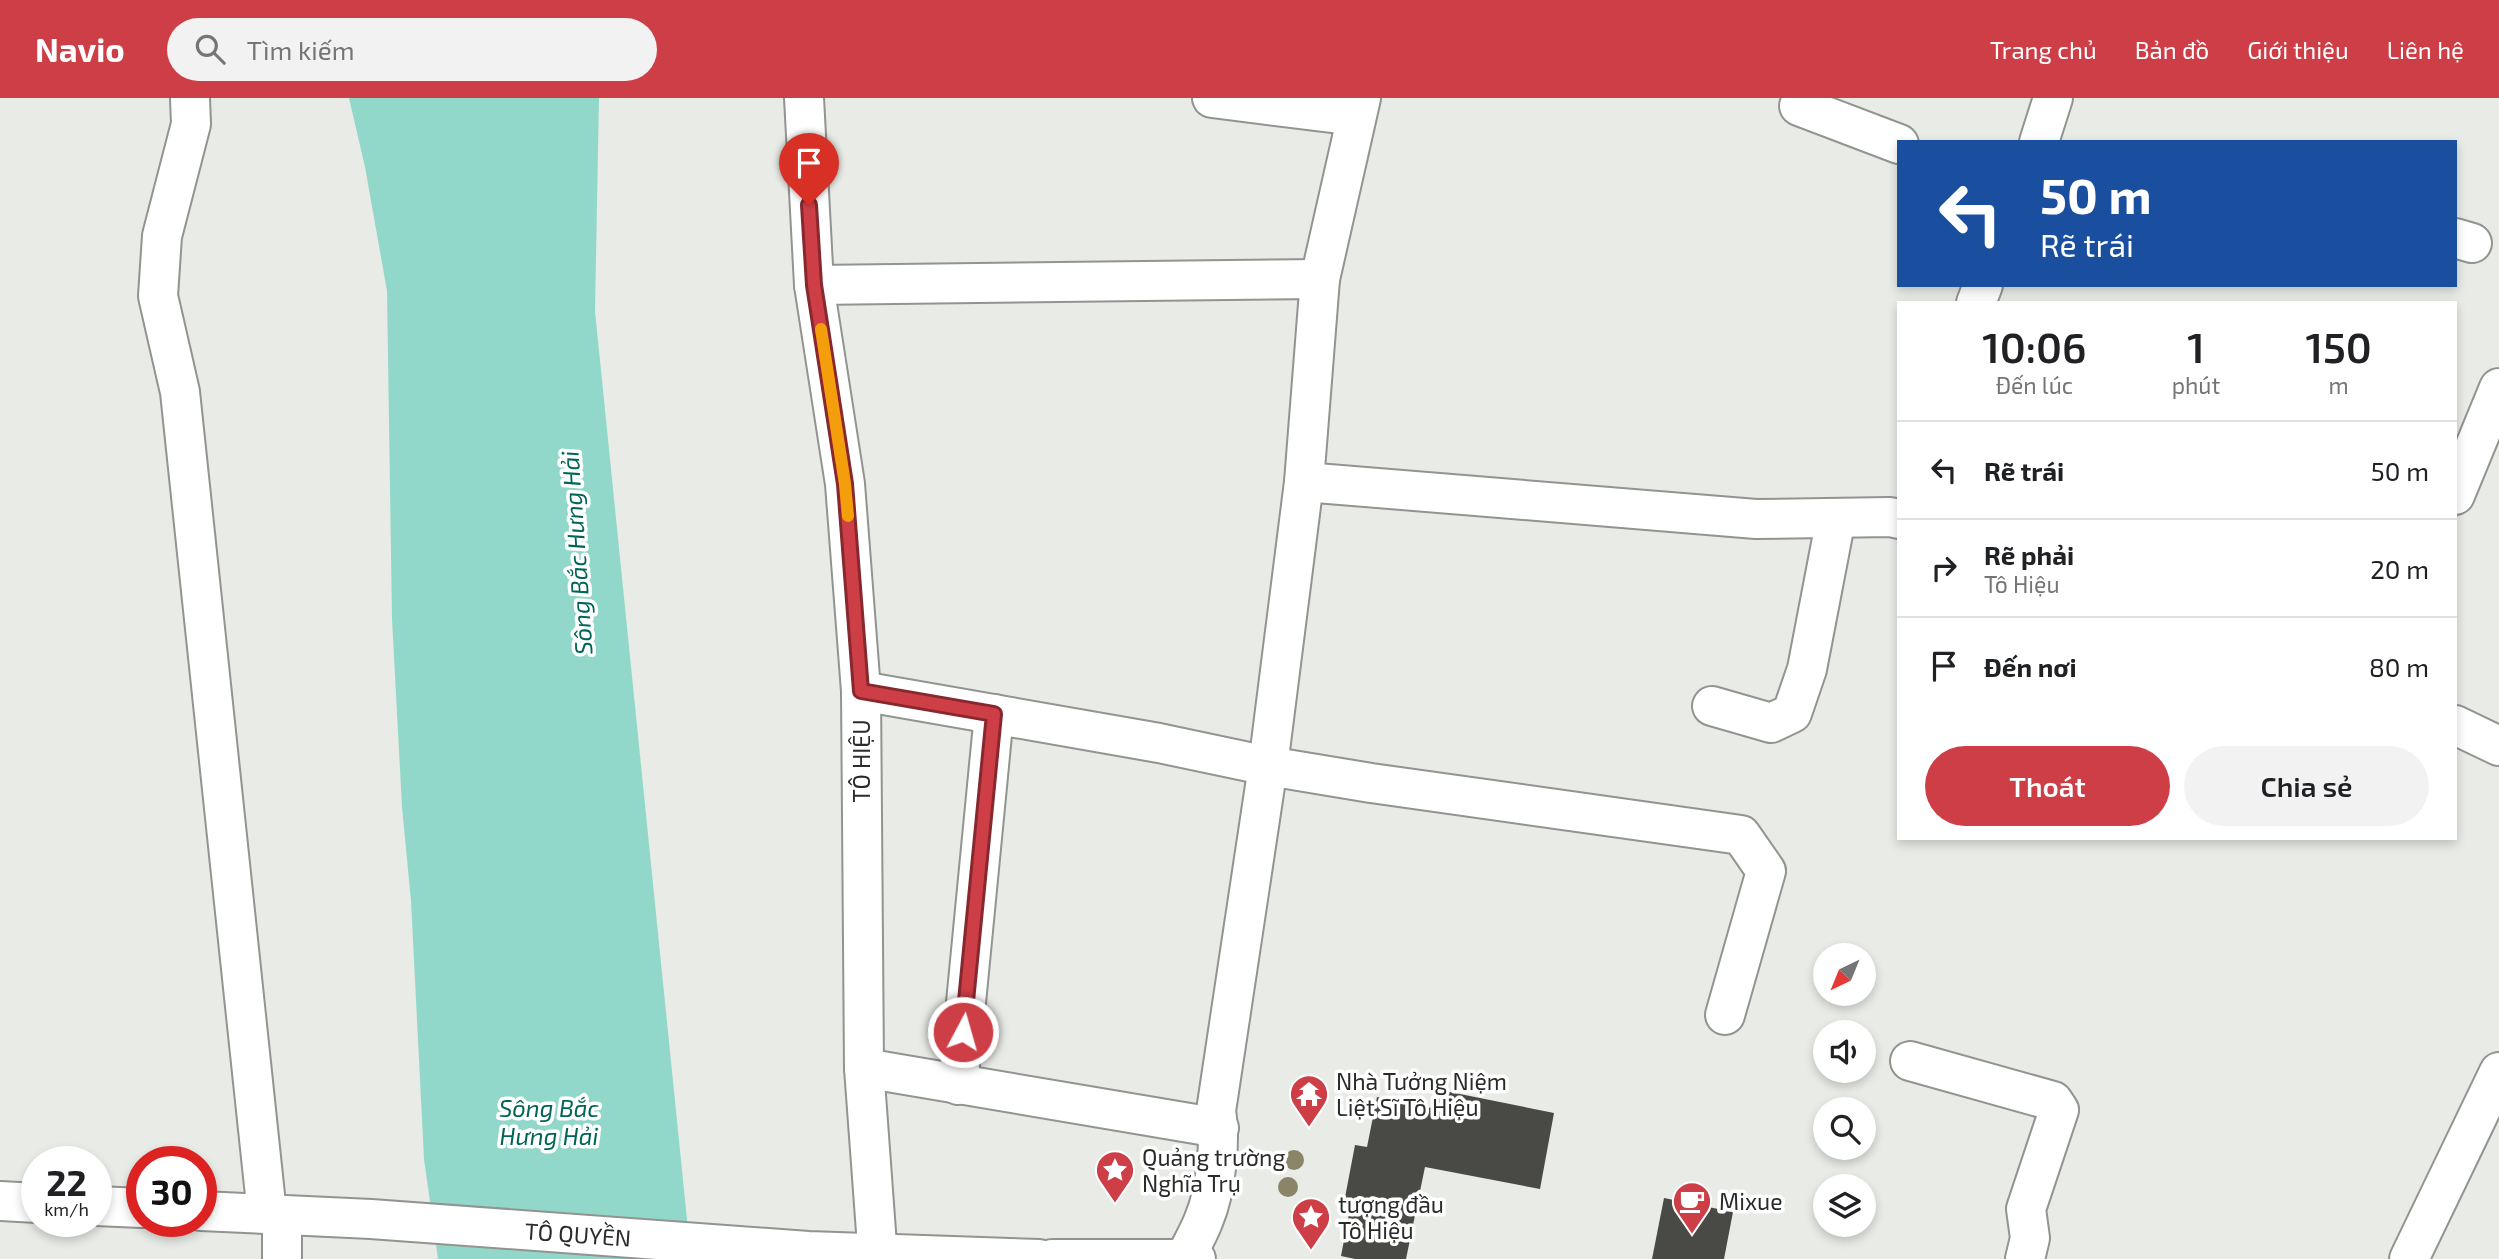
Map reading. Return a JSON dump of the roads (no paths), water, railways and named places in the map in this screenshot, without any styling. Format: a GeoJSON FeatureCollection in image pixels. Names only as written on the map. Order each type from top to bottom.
{"type":"FeatureCollection","features":[{"type":"Feature","properties":{"kind":"street"},"geometry":{"type":"LineString","coordinates":[[190,98],[191,124],[162,236],[158,296],[180,392],[282,1259]]}},
{"type":"Feature","properties":{"kind":"street","name":"TÔ HIỆU"},"geometry":{"type":"LineString","coordinates":[[804,98],[814,285],[845,484],[861,691],[864,1068],[877,1255]]}},
{"type":"Feature","properties":{"kind":"street"},"geometry":{"type":"LineString","coordinates":[[1052,1259],[1189,1258],[1205,1217],[1216,1167],[1219,1128],[1216,1111],[1268,766],[1304,482],[1320,279],[1359,107],[1212,98]]}},
{"type":"Feature","properties":{"kind":"street"},"geometry":{"type":"LineString","coordinates":[[2040,140],[2053,98]]}},
{"type":"Feature","properties":{"kind":"street"},"geometry":{"type":"LineString","coordinates":[[1800,106],[1897,143]]}},
{"type":"Feature","properties":{"kind":"street"},"geometry":{"type":"LineString","coordinates":[[814,285],[1320,279]]}},
{"type":"Feature","properties":{"kind":"street"},"geometry":{"type":"LineString","coordinates":[[2457,490],[2499,388]]}},
{"type":"Feature","properties":{"kind":"street"},"geometry":{"type":"LineString","coordinates":[[1304,482],[1756,519],[1836,518],[1896,511]]}},
{"type":"Feature","properties":{"kind":"street"},"geometry":{"type":"LineString","coordinates":[[1712,706],[1771,723],[1792,713],[1807,669],[1836,518]]}},
{"type":"Feature","properties":{"kind":"street"},"geometry":{"type":"LineString","coordinates":[[861,691],[1371,783],[1741,835],[1766,871],[1725,1015]]}},
{"type":"Feature","properties":{"kind":"street"},"geometry":{"type":"LineString","coordinates":[[958,1085],[994,714]]}},
{"type":"Feature","properties":{"kind":"street"},"geometry":{"type":"LineString","coordinates":[[2457,727],[2499,746]]}},
{"type":"Feature","properties":{"kind":"street"},"geometry":{"type":"LineString","coordinates":[[1910,1061],[2053,1101],[2059,1110],[2025,1209],[2030,1238],[2025,1259]]}},
{"type":"Feature","properties":{"kind":"street"},"geometry":{"type":"LineString","coordinates":[[864,1068],[1219,1128]]}},
{"type":"Feature","properties":{"kind":"street"},"geometry":{"type":"LineString","coordinates":[[2409,1259],[2499,1072]]}},
{"type":"Feature","properties":{"kind":"street"},"geometry":{"type":"LineString","coordinates":[[0,1201],[21,1202]]}},
{"type":"Feature","properties":{"kind":"street","name":"TÔ QUYỀN"},"geometry":{"type":"LineString","coordinates":[[217,1212],[371,1219],[877,1255],[1039,1259]]}},
{"type":"Feature","properties":{"kind":"water","name":"Sông Bắc Hưng Hải"},"geometry":{"type":"Polygon","coordinates":[[[349,98],[599,98],[595,311],[691,1259],[438,1259],[424,1159],[411,901],[402,807],[392,619],[387,291],[365,167],[349,98]]]}},
{"type":"Feature","properties":{"kind":"place","name":"Nhà Tưởng Niệm Liệt Sĩ Tô Hiệu"},"geometry":{"type":"Point","coordinates":[1309,1128]}},
{"type":"Feature","properties":{"kind":"place","name":"Quảng trường Nghĩa Trụ"},"geometry":{"type":"Point","coordinates":[1115,1204]}},
{"type":"Feature","properties":{"kind":"place","name":"Mixue"},"geometry":{"type":"Point","coordinates":[1692,1235]}},
{"type":"Feature","properties":{"kind":"place","name":"tượng đầu Tô Hiệu"},"geometry":{"type":"Point","coordinates":[1311,1251]}}]}
